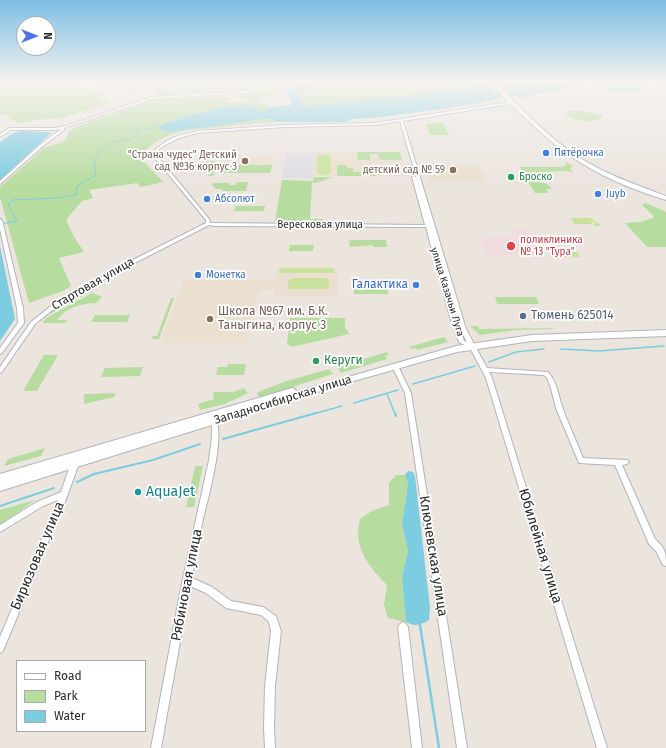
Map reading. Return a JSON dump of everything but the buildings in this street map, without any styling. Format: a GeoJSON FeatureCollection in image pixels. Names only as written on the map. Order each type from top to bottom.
{"type":"FeatureCollection","features":[{"type":"Feature","properties":{"kind":"main road"},"geometry":{"type":"LineString","coordinates":[[530,117],[554,140],[581,161],[625,183],[666,198]]}},
{"type":"Feature","properties":{"kind":"main road","name":"Западносибирская улица"},"geometry":{"type":"LineString","coordinates":[[0,478],[387,363],[468,343],[521,334],[666,330]]}},
{"type":"Feature","properties":{"kind":"main road","name":"Западносибирская улица"},"geometry":{"type":"LineString","coordinates":[[0,486],[468,343],[583,335],[666,333]]}},
{"type":"Feature","properties":{"kind":"street"},"geometry":{"type":"LineString","coordinates":[[0,129],[54,129],[66,127],[96,117]]}},
{"type":"Feature","properties":{"kind":"street"},"geometry":{"type":"LineString","coordinates":[[208,224],[208,220],[157,158],[156,155],[158,149],[166,143],[184,135],[211,131],[293,126],[357,125],[419,117]]}},
{"type":"Feature","properties":{"kind":"street","name":"улица Казачьи Луга"},"geometry":{"type":"LineString","coordinates":[[399,120],[430,226],[452,314],[468,343]]}},
{"type":"Feature","properties":{"kind":"street"},"geometry":{"type":"LineString","coordinates":[[0,183],[42,145],[66,127]]}},
{"type":"Feature","properties":{"kind":"street"},"geometry":{"type":"LineString","coordinates":[[0,136],[9,129]]}},
{"type":"Feature","properties":{"kind":"street"},"geometry":{"type":"LineString","coordinates":[[0,220],[20,308],[21,319],[20,323],[0,352]]}},
{"type":"Feature","properties":{"kind":"street","name":"Вересковая улица"},"geometry":{"type":"LineString","coordinates":[[208,224],[430,226]]}},
{"type":"Feature","properties":{"kind":"street","name":"Стартовая улица"},"geometry":{"type":"LineString","coordinates":[[0,371],[33,323],[54,306],[117,270],[208,224]]}},
{"type":"Feature","properties":{"kind":"street","name":"Юбилейная улица"},"geometry":{"type":"LineString","coordinates":[[468,343],[485,370],[602,748]]}},
{"type":"Feature","properties":{"kind":"street","name":"Ключевская улица"},"geometry":{"type":"LineString","coordinates":[[395,366],[402,377],[408,393],[462,748]]}},
{"type":"Feature","properties":{"kind":"street"},"geometry":{"type":"LineString","coordinates":[[485,370],[546,372],[550,376],[557,393],[558,405],[581,461],[621,462],[652,541],[659,548],[666,562]]}},
{"type":"Feature","properties":{"kind":"street","name":"Рябиновая улица"},"geometry":{"type":"LineString","coordinates":[[156,748],[214,449],[216,426],[214,421]]}},
{"type":"Feature","properties":{"kind":"street","name":"Бирюзовая улица"},"geometry":{"type":"LineString","coordinates":[[0,648],[3,634],[64,494],[75,463]]}},
{"type":"Feature","properties":{"kind":"street"},"geometry":{"type":"LineString","coordinates":[[0,529],[40,504],[64,494]]}},
{"type":"Feature","properties":{"kind":"street"},"geometry":{"type":"LineString","coordinates":[[188,581],[209,590],[229,605],[263,611],[273,619],[276,631],[270,686],[270,748]]}},
{"type":"Feature","properties":{"kind":"street"},"geometry":{"type":"LineString","coordinates":[[403,627],[417,748]]}},
{"type":"Feature","properties":{"kind":"shaded area"},"geometry":{"type":"Polygon","coordinates":[[[314,152],[400,152],[407,176],[313,176],[314,152]]]}},
{"type":"Feature","properties":{"kind":"shaded area"},"geometry":{"type":"Polygon","coordinates":[[[286,153],[314,153],[313,178],[282,178],[286,153]]]}},
{"type":"Feature","properties":{"kind":"shaded area"},"geometry":{"type":"Polygon","coordinates":[[[225,156],[274,156],[271,172],[232,172],[220,170],[225,156]]]}},
{"type":"Feature","properties":{"kind":"shaded area","name":"детский сад № 59"},"geometry":{"type":"Polygon","coordinates":[[[424,163],[451,163],[452,166],[478,166],[486,181],[430,181],[424,163]]]}},
{"type":"Feature","properties":{"kind":"shaded area","name":"поликлиника № 13 \"Тура\""},"geometry":{"type":"Polygon","coordinates":[[[528,228],[541,252],[541,255],[487,255],[480,239],[510,236],[512,235],[510,230],[528,228]]]}},
{"type":"Feature","properties":{"kind":"shaded area","name":"Школа №67 им. Б.К. Таныгина, корпус 3"},"geometry":{"type":"Polygon","coordinates":[[[278,267],[337,267],[337,296],[274,297],[274,290],[260,290],[258,298],[255,299],[248,343],[160,343],[184,280],[276,279],[278,267]]]}},
{"type":"Feature","properties":{"kind":"green space"},"geometry":{"type":"Polygon","coordinates":[[[65,117],[33,120],[20,123],[8,118],[65,117]]]}},
{"type":"Feature","properties":{"kind":"green space"},"geometry":{"type":"Polygon","coordinates":[[[105,117],[188,117],[184,118],[168,132],[262,120],[273,120],[272,121],[274,122],[188,130],[175,133],[162,138],[151,145],[142,155],[148,166],[163,182],[141,187],[137,183],[89,190],[93,198],[82,201],[66,220],[73,235],[84,252],[59,258],[71,286],[63,291],[29,303],[0,197],[0,187],[44,148],[65,141],[69,132],[76,127],[105,117]]]}},
{"type":"Feature","properties":{"kind":"green space"},"geometry":{"type":"Polygon","coordinates":[[[570,117],[603,118],[594,121],[584,121],[570,117]]]}},
{"type":"Feature","properties":{"kind":"green space"},"geometry":{"type":"Polygon","coordinates":[[[443,122],[449,135],[430,135],[426,124],[443,122]]]}},
{"type":"Feature","properties":{"kind":"green space"},"geometry":{"type":"Polygon","coordinates":[[[357,152],[400,152],[402,160],[380,160],[378,154],[370,154],[370,160],[358,160],[357,152]]]}},
{"type":"Feature","properties":{"kind":"green space"},"geometry":{"type":"Polygon","coordinates":[[[317,155],[330,155],[331,172],[326,175],[322,175],[317,172],[317,155]]]}},
{"type":"Feature","properties":{"kind":"green space"},"geometry":{"type":"Polygon","coordinates":[[[216,161],[213,170],[221,170],[223,165],[272,165],[270,173],[219,173],[219,171],[215,171],[213,176],[208,176],[213,164],[203,164],[199,173],[194,167],[198,162],[216,161]]]}},
{"type":"Feature","properties":{"kind":"green space"},"geometry":{"type":"Polygon","coordinates":[[[565,161],[574,167],[569,168],[574,172],[524,173],[520,167],[561,167],[567,165],[565,161]]]}},
{"type":"Feature","properties":{"kind":"green space"},"geometry":{"type":"Polygon","coordinates":[[[337,165],[346,165],[347,168],[353,168],[353,172],[375,172],[376,176],[337,176],[337,165]]]}},
{"type":"Feature","properties":{"kind":"green space"},"geometry":{"type":"Polygon","coordinates":[[[314,177],[332,177],[320,182],[312,183],[310,219],[324,219],[323,221],[275,221],[282,180],[313,181],[314,177]]]}},
{"type":"Feature","properties":{"kind":"green space"},"geometry":{"type":"Polygon","coordinates":[[[237,182],[248,182],[246,191],[222,191],[222,189],[216,189],[212,185],[213,183],[230,183],[229,185],[236,185],[237,182]]]}},
{"type":"Feature","properties":{"kind":"green space"},"geometry":{"type":"Polygon","coordinates":[[[528,182],[545,183],[552,189],[546,189],[548,193],[535,193],[528,182]]]}},
{"type":"Feature","properties":{"kind":"green space"},"geometry":{"type":"Polygon","coordinates":[[[646,203],[666,212],[666,247],[647,247],[625,223],[640,222],[653,218],[654,216],[642,205],[646,203]]]}},
{"type":"Feature","properties":{"kind":"green space"},"geometry":{"type":"Polygon","coordinates":[[[235,206],[265,206],[264,211],[234,211],[235,206]]]}},
{"type":"Feature","properties":{"kind":"green space"},"geometry":{"type":"Polygon","coordinates":[[[571,218],[591,218],[602,226],[592,226],[596,223],[590,220],[593,224],[574,224],[571,218]]]}},
{"type":"Feature","properties":{"kind":"green space"},"geometry":{"type":"Polygon","coordinates":[[[349,240],[386,240],[387,247],[373,247],[373,245],[350,247],[349,240]]]}},
{"type":"Feature","properties":{"kind":"green space"},"geometry":{"type":"Polygon","coordinates":[[[290,245],[314,245],[313,251],[289,251],[290,245]]]}},
{"type":"Feature","properties":{"kind":"green space"},"geometry":{"type":"Polygon","coordinates":[[[555,252],[577,252],[580,257],[552,257],[550,253],[556,253],[555,252]]]}},
{"type":"Feature","properties":{"kind":"green space"},"geometry":{"type":"Polygon","coordinates":[[[280,268],[333,268],[334,273],[279,273],[280,268]]]}},
{"type":"Feature","properties":{"kind":"green space"},"geometry":{"type":"Polygon","coordinates":[[[293,278],[326,278],[329,281],[329,287],[326,289],[289,289],[288,281],[293,278]]]}},
{"type":"Feature","properties":{"kind":"green space"},"geometry":{"type":"Polygon","coordinates":[[[354,285],[387,285],[388,294],[354,294],[354,285]]]}},
{"type":"Feature","properties":{"kind":"green space"},"geometry":{"type":"Polygon","coordinates":[[[84,291],[90,292],[44,317],[37,323],[42,318],[65,301],[84,291]]]}},
{"type":"Feature","properties":{"kind":"green space"},"geometry":{"type":"Polygon","coordinates":[[[92,293],[102,297],[96,303],[80,305],[69,309],[57,320],[67,320],[65,323],[42,323],[46,318],[92,293]]]}},
{"type":"Feature","properties":{"kind":"green space"},"geometry":{"type":"Polygon","coordinates":[[[495,297],[536,297],[539,304],[497,304],[495,297]]]}},
{"type":"Feature","properties":{"kind":"green space"},"geometry":{"type":"Polygon","coordinates":[[[171,298],[174,298],[159,339],[152,339],[153,336],[157,336],[171,298]]]}},
{"type":"Feature","properties":{"kind":"green space"},"geometry":{"type":"Polygon","coordinates":[[[95,315],[130,315],[127,322],[91,322],[95,315]]]}},
{"type":"Feature","properties":{"kind":"green space"},"geometry":{"type":"Polygon","coordinates":[[[290,318],[345,318],[345,327],[349,334],[292,347],[287,344],[290,318]]]}},
{"type":"Feature","properties":{"kind":"green space"},"geometry":{"type":"Polygon","coordinates":[[[470,326],[478,326],[479,329],[553,329],[516,330],[480,335],[470,326]]]}},
{"type":"Feature","properties":{"kind":"green space"},"geometry":{"type":"Polygon","coordinates":[[[444,337],[448,342],[417,350],[409,347],[444,337]]]}},
{"type":"Feature","properties":{"kind":"green space"},"geometry":{"type":"Polygon","coordinates":[[[387,352],[389,355],[385,356],[387,359],[341,373],[337,367],[387,352]]]}},
{"type":"Feature","properties":{"kind":"green space"},"geometry":{"type":"Polygon","coordinates":[[[44,355],[58,355],[37,391],[23,391],[44,355]]]}},
{"type":"Feature","properties":{"kind":"green space"},"geometry":{"type":"Polygon","coordinates":[[[228,364],[246,365],[244,375],[216,375],[218,367],[227,367],[228,364]]]}},
{"type":"Feature","properties":{"kind":"green space"},"geometry":{"type":"Polygon","coordinates":[[[143,367],[140,376],[101,377],[105,368],[143,367]]]}},
{"type":"Feature","properties":{"kind":"green space"},"geometry":{"type":"Polygon","coordinates":[[[329,369],[333,374],[261,397],[257,395],[258,392],[287,381],[329,369]]]}},
{"type":"Feature","properties":{"kind":"green space"},"geometry":{"type":"Polygon","coordinates":[[[244,388],[248,393],[225,404],[200,410],[198,404],[214,399],[213,392],[234,392],[244,388]]]}},
{"type":"Feature","properties":{"kind":"green space"},"geometry":{"type":"Polygon","coordinates":[[[116,393],[114,397],[84,404],[84,394],[116,393]]]}},
{"type":"Feature","properties":{"kind":"green space"},"geometry":{"type":"Polygon","coordinates":[[[45,448],[41,456],[4,466],[8,459],[45,448]]]}},
{"type":"Feature","properties":{"kind":"green space"},"geometry":{"type":"Polygon","coordinates":[[[195,466],[203,466],[194,507],[186,507],[195,466]]]}},
{"type":"Feature","properties":{"kind":"green space"},"geometry":{"type":"Polygon","coordinates":[[[396,475],[405,475],[408,484],[402,524],[408,551],[402,576],[406,622],[388,618],[384,604],[387,585],[368,563],[361,549],[358,535],[360,519],[372,511],[389,505],[389,483],[396,475]]]}},
{"type":"Feature","properties":{"kind":"green space"},"geometry":{"type":"Polygon","coordinates":[[[35,500],[0,525],[0,510],[35,500]]]}},
{"type":"Feature","properties":{"kind":"water"},"geometry":{"type":"Polygon","coordinates":[[[187,117],[381,117],[350,119],[351,121],[343,122],[274,122],[273,120],[266,119],[168,132],[160,129],[160,126],[187,117]]]}},
{"type":"Feature","properties":{"kind":"water"},"geometry":{"type":"Polygon","coordinates":[[[22,131],[51,133],[0,180],[0,142],[13,133],[22,131]]]}},
{"type":"Feature","properties":{"kind":"water"},"geometry":{"type":"Polygon","coordinates":[[[0,246],[15,319],[0,341],[0,246]]]}},
{"type":"Feature","properties":{"kind":"water"},"geometry":{"type":"Polygon","coordinates":[[[408,471],[413,472],[415,476],[430,608],[429,620],[418,625],[406,622],[402,576],[408,551],[402,524],[408,484],[405,475],[408,471]]]}},
{"type":"Feature","properties":{"kind":"waterway"},"geometry":{"type":"LineString","coordinates":[[1,224],[17,221],[8,204],[12,200],[57,198],[76,195],[77,186],[96,175],[96,159],[104,147],[114,142],[128,140],[138,135],[136,131],[160,126]]}},
{"type":"Feature","properties":{"kind":"waterway"},"geometry":{"type":"LineString","coordinates":[[561,349],[599,351],[664,346]]}},
{"type":"Feature","properties":{"kind":"waterway"},"geometry":{"type":"LineString","coordinates":[[489,362],[516,352],[544,349]]}},
{"type":"Feature","properties":{"kind":"waterway"},"geometry":{"type":"LineString","coordinates":[[413,384],[475,366]]}},
{"type":"Feature","properties":{"kind":"waterway"},"geometry":{"type":"LineString","coordinates":[[354,403],[398,390]]}},
{"type":"Feature","properties":{"kind":"waterway"},"geometry":{"type":"LineString","coordinates":[[387,394],[395,414]]}},
{"type":"Feature","properties":{"kind":"waterway"},"geometry":{"type":"LineString","coordinates":[[313,414],[342,406]]}},
{"type":"Feature","properties":{"kind":"waterway"},"geometry":{"type":"LineString","coordinates":[[223,439],[316,413]]}},
{"type":"Feature","properties":{"kind":"waterway"},"geometry":{"type":"LineString","coordinates":[[77,482],[94,474],[153,460],[200,444]]}},
{"type":"Feature","properties":{"kind":"waterway"},"geometry":{"type":"LineString","coordinates":[[0,506],[54,488]]}},
{"type":"Feature","properties":{"kind":"waterway"},"geometry":{"type":"LineString","coordinates":[[420,625],[439,748]]}},
{"type":"Feature","properties":{"kind":"place","name":"Пятёрочка"},"geometry":{"type":"Point","coordinates":[546,153]}},
{"type":"Feature","properties":{"kind":"place","name":"\"Страна чудес\" Детский сад №36 корпус 3"},"geometry":{"type":"Point","coordinates":[245,161]}},
{"type":"Feature","properties":{"kind":"place","name":"детский сад № 59"},"geometry":{"type":"Point","coordinates":[453,170]}},
{"type":"Feature","properties":{"kind":"place","name":"Броско"},"geometry":{"type":"Point","coordinates":[511,177]}},
{"type":"Feature","properties":{"kind":"place","name":"Juyb"},"geometry":{"type":"Point","coordinates":[598,194]}},
{"type":"Feature","properties":{"kind":"place","name":"Абсолют"},"geometry":{"type":"Point","coordinates":[207,199]}},
{"type":"Feature","properties":{"kind":"place","name":"поликлиника № 13 \"Тура\""},"geometry":{"type":"Point","coordinates":[511,246]}},
{"type":"Feature","properties":{"kind":"place","name":"Монетка"},"geometry":{"type":"Point","coordinates":[198,275]}},
{"type":"Feature","properties":{"kind":"place","name":"Галактика"},"geometry":{"type":"Point","coordinates":[416,285]}},
{"type":"Feature","properties":{"kind":"place","name":"Тюмень 625014"},"geometry":{"type":"Point","coordinates":[523,316]}},
{"type":"Feature","properties":{"kind":"place","name":"Школа №67 им. Б.К. Таныгина, корпус 3"},"geometry":{"type":"Point","coordinates":[210,319]}},
{"type":"Feature","properties":{"kind":"place","name":"Керуги"},"geometry":{"type":"Point","coordinates":[316,361]}},
{"type":"Feature","properties":{"kind":"place","name":"AquaJet"},"geometry":{"type":"Point","coordinates":[138,492]}}]}
